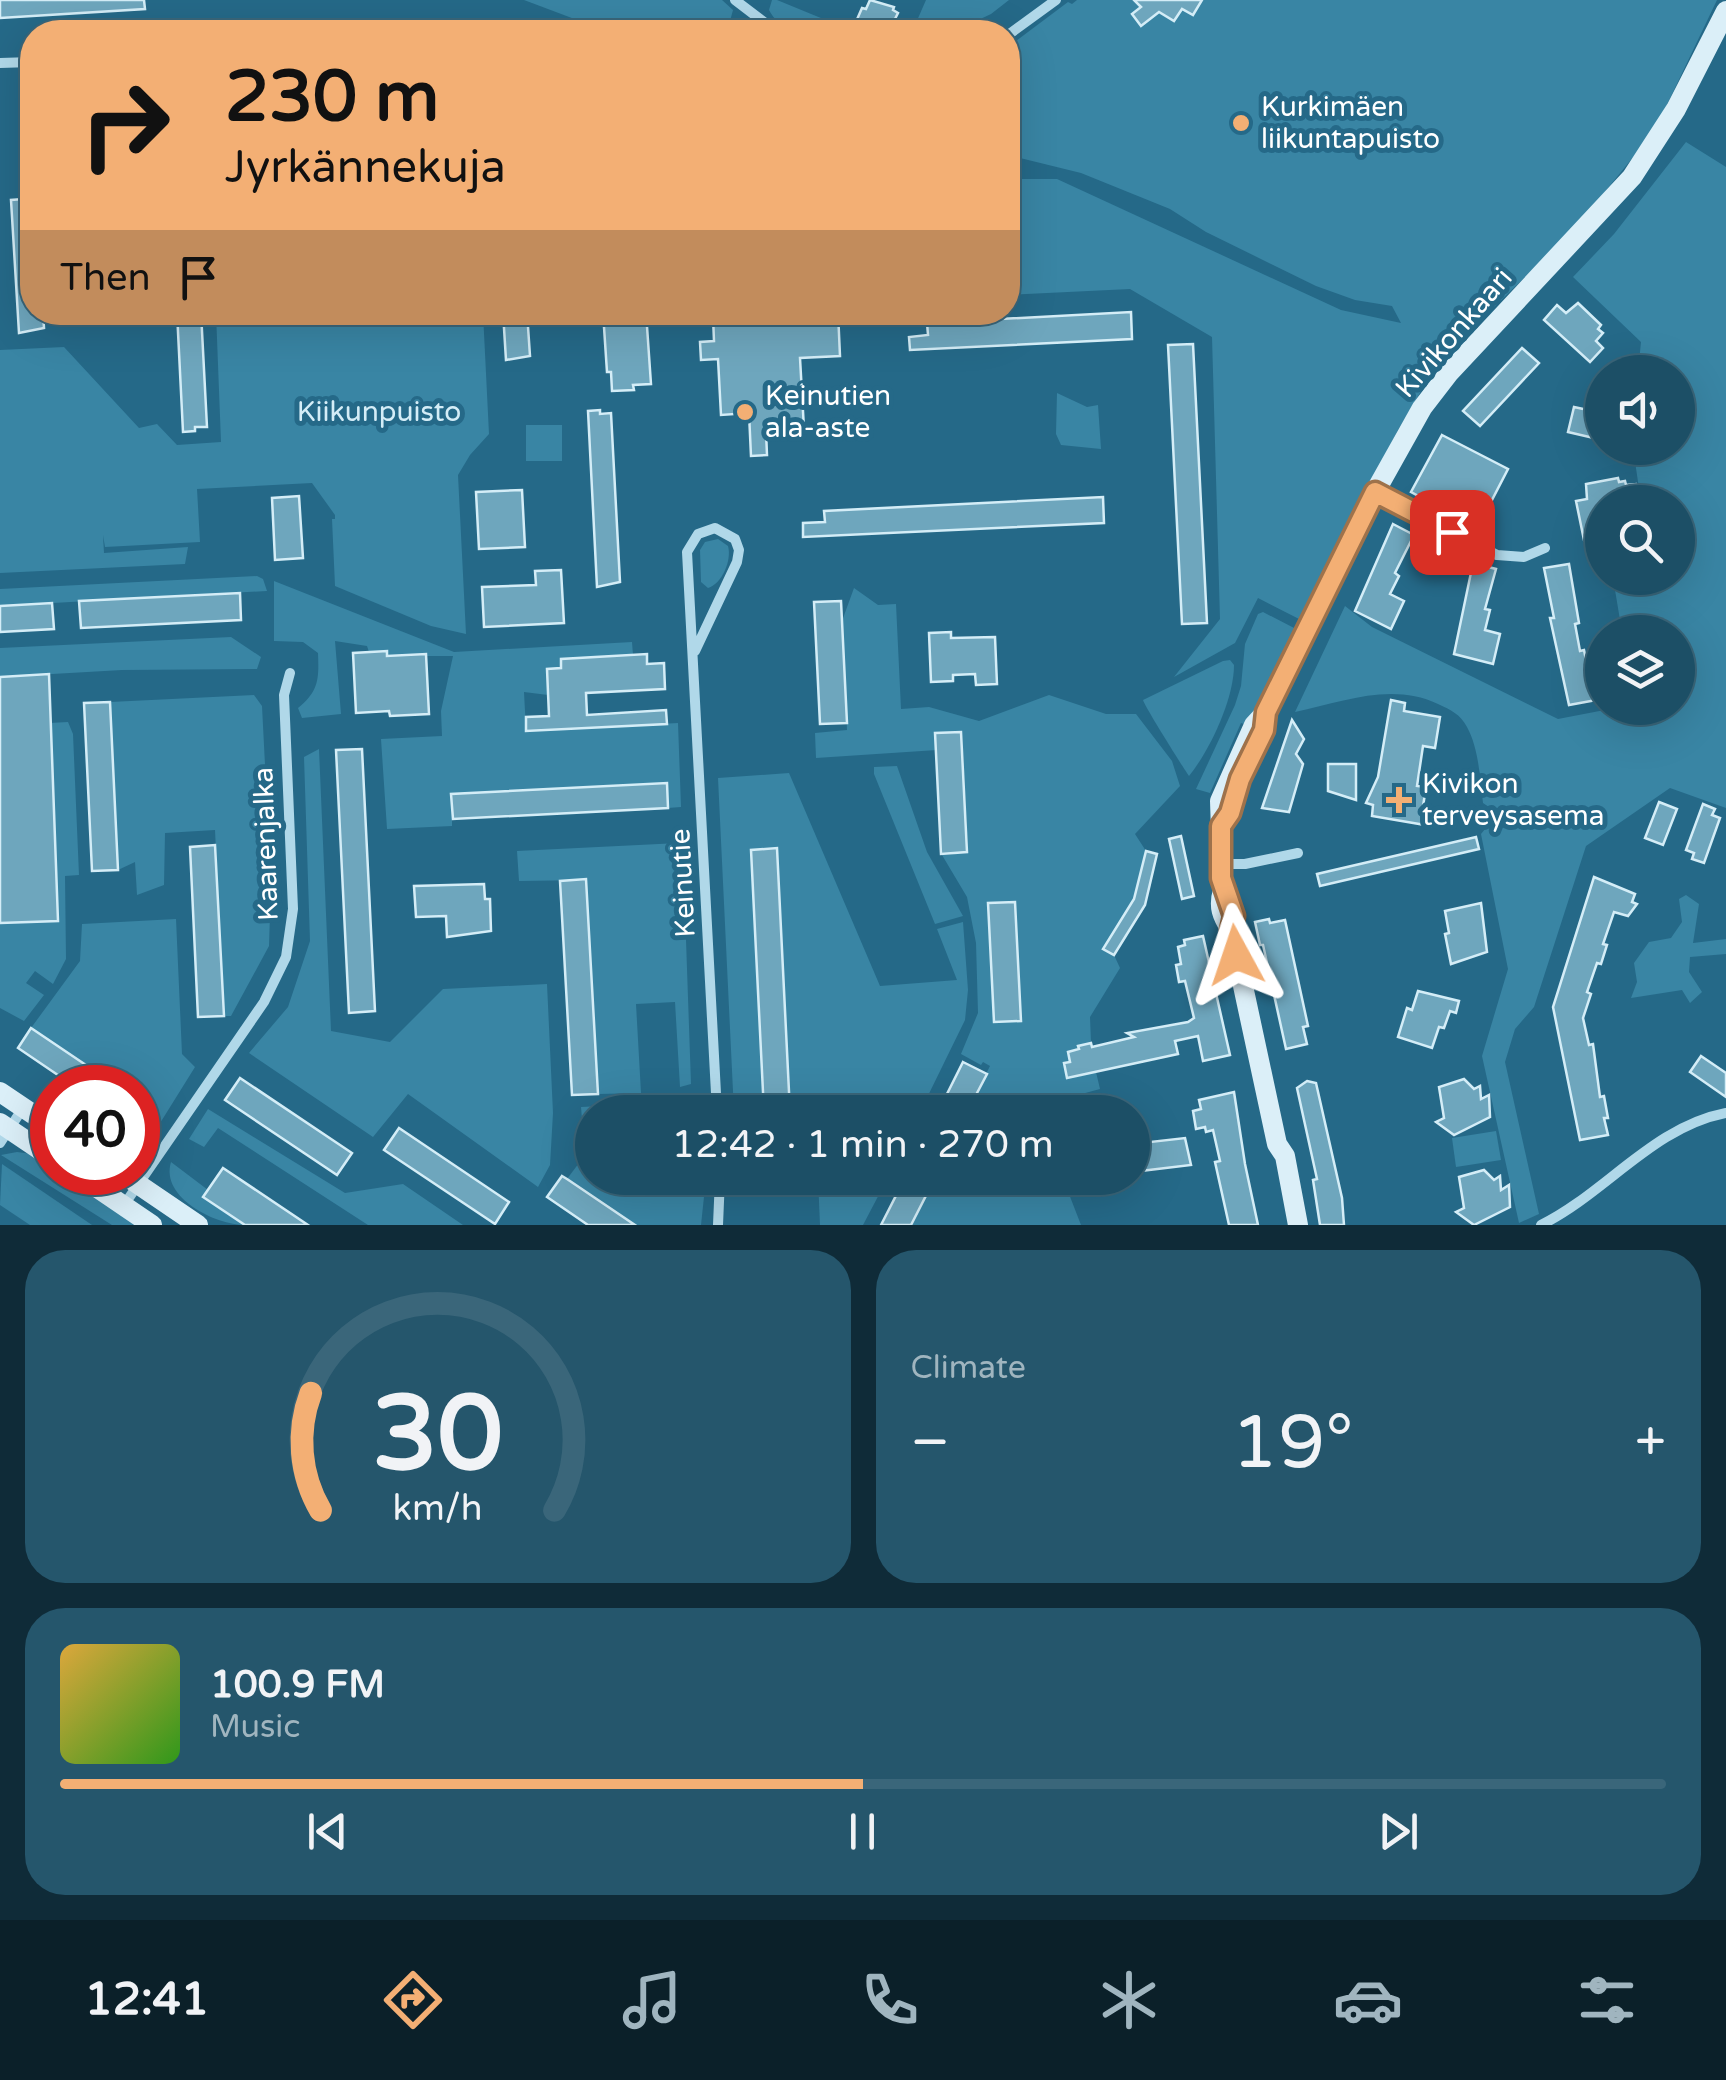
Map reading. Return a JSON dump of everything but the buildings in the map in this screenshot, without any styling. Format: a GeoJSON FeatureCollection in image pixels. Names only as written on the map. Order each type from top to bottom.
{"type":"FeatureCollection","features":[{"type":"Feature","properties":{"kind":"street"},"geometry":{"type":"LineString","coordinates":[[735,0],[762,20]]}},
{"type":"Feature","properties":{"kind":"street"},"geometry":{"type":"LineString","coordinates":[[1020,27],[1056,0]]}},
{"type":"Feature","properties":{"kind":"street","name":"Kivikonkaari"},"geometry":{"type":"LineString","coordinates":[[1298,1225],[1231,930],[1222,917],[1219,902],[1223,890],[1218,810],[1224,789],[1405,433],[1427,399],[1632,178],[1676,109],[1723,9]]}},
{"type":"Feature","properties":{"kind":"street"},"geometry":{"type":"LineString","coordinates":[[1375,492],[1497,555],[1524,557],[1545,548]]}},
{"type":"Feature","properties":{"kind":"street","name":"Keinutie"},"geometry":{"type":"LineString","coordinates":[[695,652],[737,562],[736,539],[715,528],[698,534],[687,552],[716,1095]]}},
{"type":"Feature","properties":{"kind":"street","name":"Kaarenjalka"},"geometry":{"type":"LineString","coordinates":[[160,1138],[264,1002],[286,957],[293,909],[284,695],[290,673]]}},
{"type":"Feature","properties":{"kind":"street"},"geometry":{"type":"LineString","coordinates":[[1220,864],[1246,864],[1298,853]]}},
{"type":"Feature","properties":{"kind":"street"},"geometry":{"type":"LineString","coordinates":[[0,1092],[30,1112]]}},
{"type":"Feature","properties":{"kind":"street"},"geometry":{"type":"LineString","coordinates":[[24,1108],[3,1132],[30,1146]]}},
{"type":"Feature","properties":{"kind":"street"},"geometry":{"type":"LineString","coordinates":[[1541,1225],[1585,1199],[1682,1127],[1726,1113]]}},
{"type":"Feature","properties":{"kind":"street","name":"Kivikonkaari"},"geometry":{"type":"LineString","coordinates":[[1277,1144],[1274,1159],[1286,1225]]}},
{"type":"Feature","properties":{"kind":"street"},"geometry":{"type":"LineString","coordinates":[[107,1195],[152,1225]]}},
{"type":"Feature","properties":{"kind":"street","name":"Kaarenjalka"},"geometry":{"type":"LineString","coordinates":[[123,1206],[125,1195]]}},
{"type":"Feature","properties":{"kind":"street"},"geometry":{"type":"LineString","coordinates":[[154,1195],[198,1225]]}},
{"type":"Feature","properties":{"kind":"street"},"geometry":{"type":"LineString","coordinates":[[718,1225],[719,1195]]}},
{"type":"Feature","properties":{"kind":"green space"},"geometry":{"type":"Polygon","coordinates":[[[524,0],[722,0],[733,10],[730,20],[577,20],[524,0]]]}},
{"type":"Feature","properties":{"kind":"green space"},"geometry":{"type":"Polygon","coordinates":[[[772,0],[777,0],[826,20],[776,20],[769,10],[772,0]]]}},
{"type":"Feature","properties":{"kind":"green space"},"geometry":{"type":"Polygon","coordinates":[[[926,0],[1009,0],[978,20],[917,20],[926,0]]]}},
{"type":"Feature","properties":{"kind":"green space"},"geometry":{"type":"Polygon","coordinates":[[[1077,0],[1717,0],[1663,113],[1634,156],[1573,231],[1440,359],[1398,430],[1301,620],[1258,598],[1235,643],[1174,677],[1220,619],[1212,337],[1130,289],[1020,294],[1020,179],[1057,179],[1341,310],[1401,323],[1392,306],[1355,300],[1316,286],[1206,232],[1170,209],[1081,173],[1020,158],[1020,38],[1068,2],[1077,0]]]}},
{"type":"Feature","properties":{"kind":"green space"},"geometry":{"type":"Polygon","coordinates":[[[1686,142],[1726,167],[1726,808],[1670,788],[1586,846],[1534,1007],[1515,1029],[1505,1062],[1539,1214],[1519,1223],[1482,1056],[1508,969],[1481,834],[1498,813],[1483,803],[1471,736],[1451,710],[1403,695],[1367,696],[1295,712],[1345,606],[1372,627],[1558,719],[1585,714],[1585,725],[1695,725],[1695,615],[1619,615],[1616,595],[1695,595],[1695,485],[1638,485],[1636,465],[1695,465],[1695,355],[1640,355],[1641,342],[1573,277],[1614,234],[1686,142]]]}},
{"type":"Feature","properties":{"kind":"green space","name":"Kiikunpuisto"},"geometry":{"type":"Polygon","coordinates":[[[216,325],[484,325],[489,434],[458,475],[466,634],[431,626],[335,586],[335,515],[312,483],[197,489],[200,542],[105,547],[103,535],[104,553],[188,547],[185,564],[0,573],[0,350],[64,347],[139,428],[157,424],[177,445],[221,442],[216,325]]]}},
{"type":"Feature","properties":{"kind":"green space"},"geometry":{"type":"Polygon","coordinates":[[[1057,393],[1087,407],[1098,405],[1101,449],[1061,445],[1056,434],[1057,393]]]}},
{"type":"Feature","properties":{"kind":"green space"},"geometry":{"type":"Polygon","coordinates":[[[526,425],[562,425],[562,461],[526,461],[526,425]]]}},
{"type":"Feature","properties":{"kind":"green space"},"geometry":{"type":"Polygon","coordinates":[[[718,539],[728,546],[729,558],[722,577],[708,588],[701,582],[700,550],[705,542],[718,539]]]}},
{"type":"Feature","properties":{"kind":"green space"},"geometry":{"type":"Polygon","coordinates":[[[257,576],[263,579],[267,591],[0,606],[0,589],[257,576]]]}},
{"type":"Feature","properties":{"kind":"green space"},"geometry":{"type":"Polygon","coordinates":[[[274,581],[454,652],[632,642],[633,655],[561,659],[561,668],[548,695],[524,692],[526,731],[678,723],[681,807],[668,808],[666,783],[452,794],[452,826],[387,829],[381,739],[442,736],[441,711],[453,656],[387,656],[387,651],[369,652],[367,646],[335,641],[341,714],[302,718],[298,708],[316,684],[318,653],[303,642],[274,641],[274,581]]]}},
{"type":"Feature","properties":{"kind":"green space"},"geometry":{"type":"Polygon","coordinates":[[[854,588],[878,605],[896,604],[901,709],[929,707],[979,721],[1049,695],[1106,714],[1136,714],[1172,761],[1180,786],[1135,834],[1146,851],[1134,898],[1104,949],[1114,955],[1120,968],[1090,1017],[1091,1043],[1068,1052],[1070,1062],[1064,1064],[1068,1078],[1096,1072],[1100,1089],[1078,1095],[976,1095],[990,1066],[961,1054],[978,1013],[976,943],[967,897],[942,855],[968,853],[962,733],[936,734],[937,750],[816,758],[815,733],[847,730],[842,621],[854,588]]]}},
{"type":"Feature","properties":{"kind":"green space"},"geometry":{"type":"Polygon","coordinates":[[[1263,612],[1296,629],[1247,725],[1241,723],[1210,793],[1196,789],[1235,705],[1245,644],[1258,614],[1263,612]]]}},
{"type":"Feature","properties":{"kind":"green space"},"geometry":{"type":"Polygon","coordinates":[[[231,637],[261,657],[257,669],[122,670],[0,677],[0,648],[231,637]]]}},
{"type":"Feature","properties":{"kind":"green space"},"geometry":{"type":"Polygon","coordinates":[[[1230,660],[1234,665],[1233,678],[1225,708],[1189,776],[1143,700],[1230,660]]]}},
{"type":"Feature","properties":{"kind":"green space"},"geometry":{"type":"Polygon","coordinates":[[[254,695],[262,706],[271,882],[269,946],[231,1016],[224,1016],[215,830],[165,833],[164,885],[137,895],[135,862],[118,870],[110,702],[254,695]]]}},
{"type":"Feature","properties":{"kind":"green space"},"geometry":{"type":"Polygon","coordinates":[[[68,722],[73,734],[79,875],[65,876],[66,959],[53,984],[35,971],[26,983],[44,995],[24,1021],[0,1008],[0,923],[58,920],[49,723],[68,722]]]}},
{"type":"Feature","properties":{"kind":"green space"},"geometry":{"type":"Polygon","coordinates":[[[319,749],[331,1031],[390,1042],[443,989],[547,984],[553,1113],[550,1165],[538,1187],[408,1094],[373,1137],[249,1053],[288,1007],[310,941],[304,757],[319,749]]]}},
{"type":"Feature","properties":{"kind":"green space"},"geometry":{"type":"Polygon","coordinates":[[[897,766],[927,852],[963,916],[935,924],[874,774],[874,767],[897,766]]]}},
{"type":"Feature","properties":{"kind":"green space"},"geometry":{"type":"Polygon","coordinates":[[[789,773],[880,986],[957,980],[937,929],[963,922],[968,990],[965,1020],[928,1095],[733,1095],[718,778],[789,773]]]}},
{"type":"Feature","properties":{"kind":"green space"},"geometry":{"type":"Polygon","coordinates":[[[679,843],[683,853],[691,1084],[680,1087],[675,1002],[636,1004],[641,1093],[598,1094],[586,880],[519,881],[517,851],[679,843]]]}},
{"type":"Feature","properties":{"kind":"green space"},"geometry":{"type":"Polygon","coordinates":[[[1686,895],[1699,904],[1693,943],[1726,939],[1726,954],[1690,957],[1689,972],[1702,992],[1690,1003],[1682,990],[1631,998],[1637,982],[1634,963],[1649,942],[1671,938],[1682,922],[1679,899],[1686,895]]]}},
{"type":"Feature","properties":{"kind":"green space"},"geometry":{"type":"Polygon","coordinates":[[[176,919],[182,1054],[195,1067],[160,1123],[160,1065],[87,1065],[31,1028],[80,961],[82,924],[176,919]]]}},
{"type":"Feature","properties":{"kind":"green space"},"geometry":{"type":"Polygon","coordinates":[[[208,1109],[345,1193],[403,1184],[463,1225],[368,1225],[218,1128],[204,1147],[189,1139],[208,1109]]]}},
{"type":"Feature","properties":{"kind":"green space"},"geometry":{"type":"Polygon","coordinates":[[[1496,1131],[1501,1160],[1456,1167],[1452,1138],[1496,1131]]]}},
{"type":"Feature","properties":{"kind":"green space"},"geometry":{"type":"Polygon","coordinates":[[[30,1154],[30,1173],[1,1155],[30,1154]]]}},
{"type":"Feature","properties":{"kind":"green space"},"geometry":{"type":"Polygon","coordinates":[[[171,1162],[208,1190],[204,1197],[245,1225],[206,1215],[182,1198],[170,1175],[171,1162]]]}},
{"type":"Feature","properties":{"kind":"green space"},"geometry":{"type":"Polygon","coordinates":[[[2,1164],[30,1183],[30,1195],[48,1195],[92,1225],[30,1225],[0,1205],[2,1164]]]}},
{"type":"Feature","properties":{"kind":"green space"},"geometry":{"type":"Polygon","coordinates":[[[575,1168],[575,1184],[567,1179],[575,1168]]]}},
{"type":"Feature","properties":{"kind":"green space"},"geometry":{"type":"Polygon","coordinates":[[[64,1195],[94,1195],[140,1225],[112,1225],[64,1195]]]}},
{"type":"Feature","properties":{"kind":"green space"},"geometry":{"type":"Polygon","coordinates":[[[591,1195],[704,1195],[701,1225],[635,1225],[591,1195]]]}},
{"type":"Feature","properties":{"kind":"green space"},"geometry":{"type":"Polygon","coordinates":[[[819,1195],[879,1195],[863,1225],[820,1225],[819,1195]]]}},
{"type":"Feature","properties":{"kind":"green space"},"geometry":{"type":"Polygon","coordinates":[[[926,1195],[1069,1195],[1081,1225],[911,1225],[926,1195]]]}},
{"type":"Feature","properties":{"kind":"place","name":"Kurkimäen liikuntapuisto"},"geometry":{"type":"Point","coordinates":[1241,123]}},
{"type":"Feature","properties":{"kind":"place","name":"Keinutien ala-aste"},"geometry":{"type":"Point","coordinates":[745,412]}},
{"type":"Feature","properties":{"kind":"place","name":"Kivikon terveysasema"},"geometry":{"type":"Point","coordinates":[1399,800]}},
{"type":"Feature","properties":{"kind":"route"},"geometry":{"type":"LineString","coordinates":[[1236,955],[1231,930],[1234,916],[1221,878],[1221,826],[1264,730],[1266,712],[1375,492],[1452,532]]}}]}
